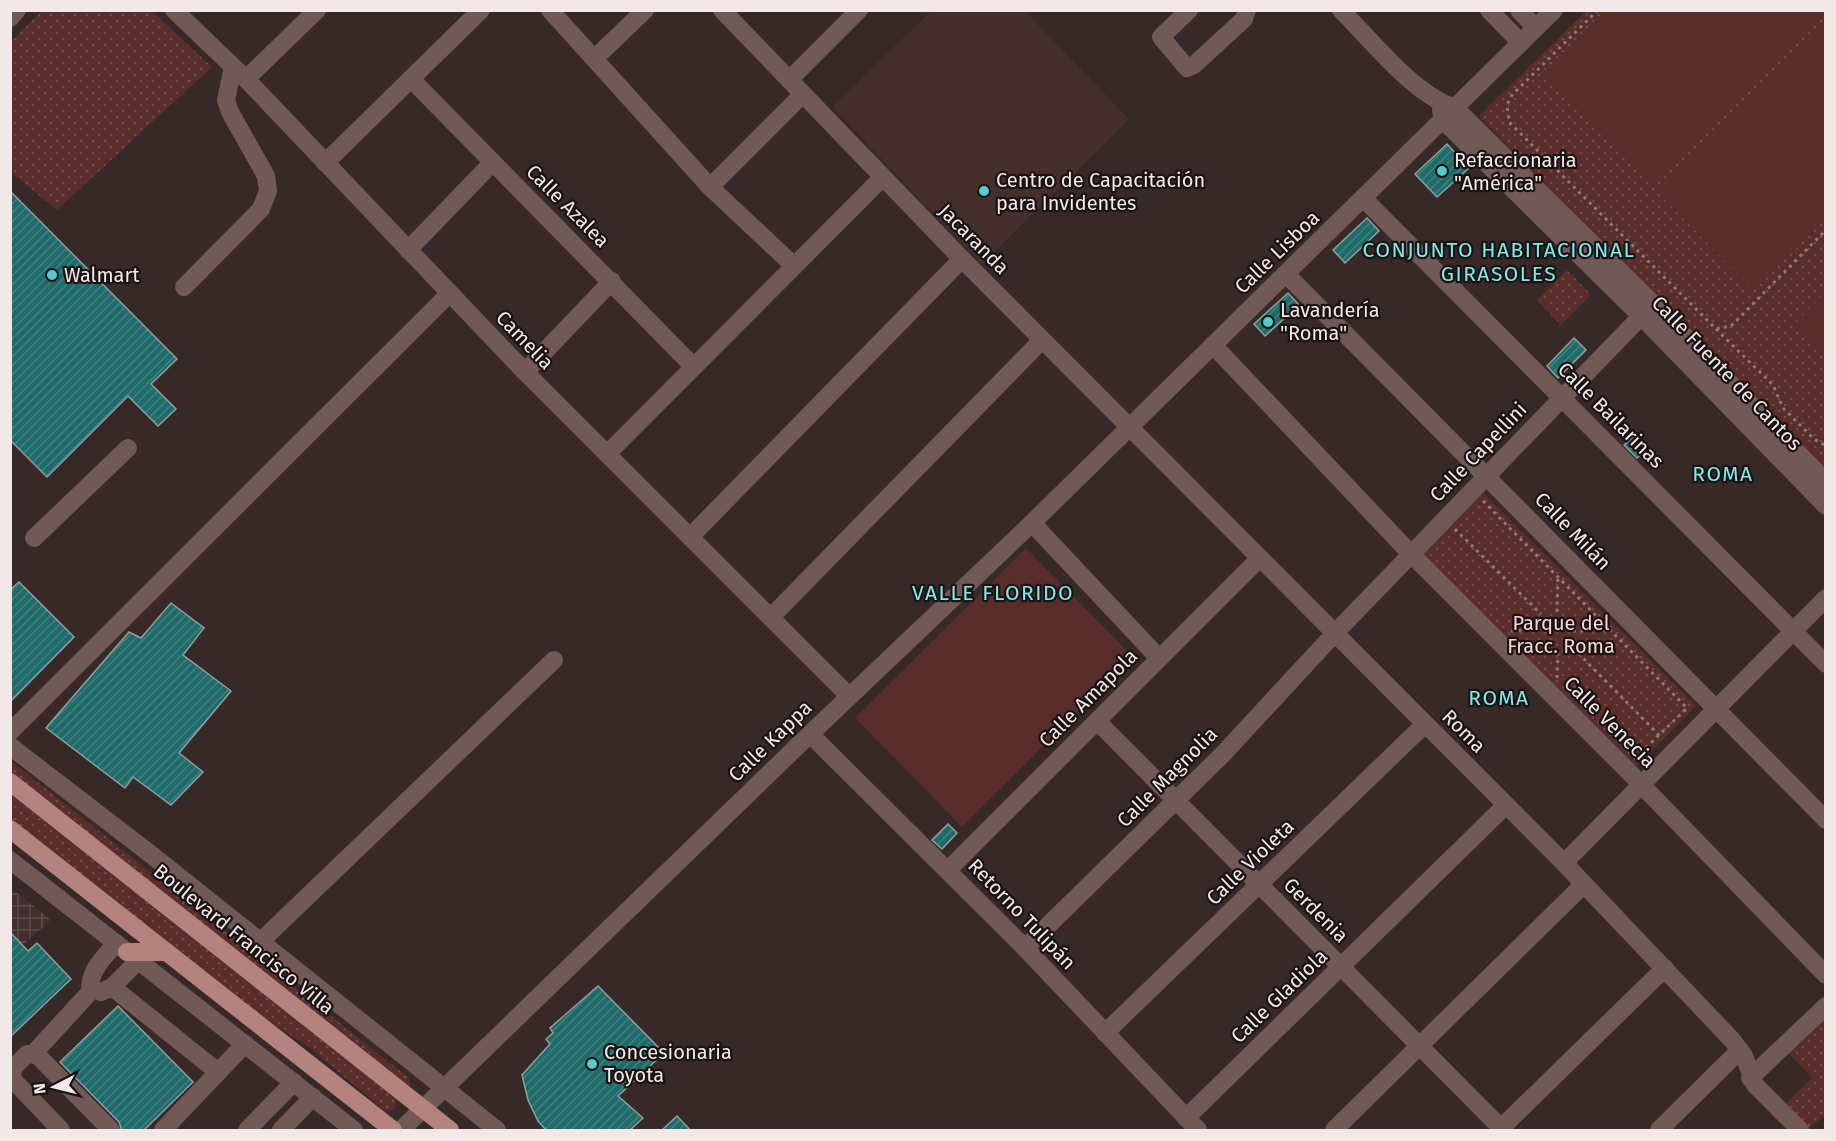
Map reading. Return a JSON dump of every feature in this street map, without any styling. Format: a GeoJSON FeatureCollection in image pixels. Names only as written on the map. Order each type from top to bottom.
{"type":"FeatureCollection","features":[{"type":"Feature","properties":{"kind":"main road","name":"Boulevard Francisco Villa"},"geometry":{"type":"LineString","coordinates":[[10,782],[450,1131]]}},
{"type":"Feature","properties":{"kind":"main road"},"geometry":{"type":"LineString","coordinates":[[13,836],[167,952],[393,1131]]}},
{"type":"Feature","properties":{"kind":"main road"},"geometry":{"type":"LineString","coordinates":[[127,952],[167,952]]}},
{"type":"Feature","properties":{"kind":"street"},"geometry":{"type":"LineString","coordinates":[[10,18],[17,10]]}},
{"type":"Feature","properties":{"kind":"street","name":"Camelia"},"geometry":{"type":"LineString","coordinates":[[174,10],[240,73],[525,372],[772,616],[849,696]]}},
{"type":"Feature","properties":{"kind":"street"},"geometry":{"type":"LineString","coordinates":[[184,287],[261,209],[268,191],[266,176],[230,112],[226,100],[240,73],[317,10]]}},
{"type":"Feature","properties":{"kind":"street"},"geometry":{"type":"LineString","coordinates":[[325,163],[481,10]]}},
{"type":"Feature","properties":{"kind":"street"},"geometry":{"type":"LineString","coordinates":[[550,10],[710,188],[794,265]]}},
{"type":"Feature","properties":{"kind":"street"},"geometry":{"type":"LineString","coordinates":[[595,58],[645,10]]}},
{"type":"Feature","properties":{"kind":"street","name":"Jacaranda"},"geometry":{"type":"LineString","coordinates":[[722,10],[882,178],[1130,428]]}},
{"type":"Feature","properties":{"kind":"street"},"geometry":{"type":"LineString","coordinates":[[789,80],[859,10]]}},
{"type":"Feature","properties":{"kind":"street"},"geometry":{"type":"LineString","coordinates":[[1176,14],[1163,34],[1162,41],[1187,68],[1191,68],[1244,19],[1247,10]]}},
{"type":"Feature","properties":{"kind":"street","name":"Calle Fuente de Cantos"},"geometry":{"type":"LineString","coordinates":[[1341,10],[1826,482]]}},
{"type":"Feature","properties":{"kind":"street"},"geometry":{"type":"LineString","coordinates":[[1489,10],[1521,43]]}},
{"type":"Feature","properties":{"kind":"street"},"geometry":{"type":"LineString","coordinates":[[1519,10],[1536,28]]}},
{"type":"Feature","properties":{"kind":"street"},"geometry":{"type":"LineString","coordinates":[[1445,110],[1521,43],[1554,10]]}},
{"type":"Feature","properties":{"kind":"street","name":"Calle Azalea"},"geometry":{"type":"LineString","coordinates":[[411,79],[693,366]]}},
{"type":"Feature","properties":{"kind":"street"},"geometry":{"type":"LineString","coordinates":[[710,188],[802,94]]}},
{"type":"Feature","properties":{"kind":"street","name":"Calle Lisboa"},"geometry":{"type":"LineString","coordinates":[[1130,428],[1364,199],[1445,110]]}},
{"type":"Feature","properties":{"kind":"street"},"geometry":{"type":"LineString","coordinates":[[408,250],[492,162]]}},
{"type":"Feature","properties":{"kind":"street"},"geometry":{"type":"LineString","coordinates":[[607,454],[882,178]]}},
{"type":"Feature","properties":{"kind":"street","name":"Calle Bailarinas"},"geometry":{"type":"LineString","coordinates":[[1364,199],[1826,664]]}},
{"type":"Feature","properties":{"kind":"street"},"geometry":{"type":"LineString","coordinates":[[690,537],[962,259]]}},
{"type":"Feature","properties":{"kind":"street","name":"Calle Milán"},"geometry":{"type":"LineString","coordinates":[[1286,274],[1826,820]]}},
{"type":"Feature","properties":{"kind":"street"},"geometry":{"type":"LineString","coordinates":[[525,372],[612,281]]}},
{"type":"Feature","properties":{"kind":"street"},"geometry":{"type":"LineString","coordinates":[[10,732],[449,294]]}},
{"type":"Feature","properties":{"kind":"street","name":"Calle Fuente de Cantos"},"geometry":{"type":"LineString","coordinates":[[1647,310],[1826,506]]}},
{"type":"Feature","properties":{"kind":"street","name":"Calle Capellini"},"geometry":{"type":"LineString","coordinates":[[1335,633],[1647,310]]}},
{"type":"Feature","properties":{"kind":"street"},"geometry":{"type":"LineString","coordinates":[[772,616],[1042,340]]}},
{"type":"Feature","properties":{"kind":"street","name":"Calle Venecia"},"geometry":{"type":"LineString","coordinates":[[1213,345],[1411,554],[1826,975]]}},
{"type":"Feature","properties":{"kind":"street","name":"Calle Kappa"},"geometry":{"type":"LineString","coordinates":[[401,1131],[849,696],[1130,428]]}},
{"type":"Feature","properties":{"kind":"street","name":"Roma"},"geometry":{"type":"LineString","coordinates":[[1130,428],[1564,863],[1665,968],[1740,1050],[1750,1077],[1761,1093],[1800,1131]]}},
{"type":"Feature","properties":{"kind":"street"},"geometry":{"type":"LineString","coordinates":[[34,538],[128,448]]}},
{"type":"Feature","properties":{"kind":"street"},"geometry":{"type":"LineString","coordinates":[[1032,523],[1159,658]]}},
{"type":"Feature","properties":{"kind":"street","name":"Calle Amapola"},"geometry":{"type":"LineString","coordinates":[[948,870],[1260,558]]}},
{"type":"Feature","properties":{"kind":"street"},"geometry":{"type":"LineString","coordinates":[[1564,863],[1826,598]]}},
{"type":"Feature","properties":{"kind":"street","name":"Calle Magnolia"},"geometry":{"type":"LineString","coordinates":[[1025,948],[1270,705],[1335,633]]}},
{"type":"Feature","properties":{"kind":"street"},"geometry":{"type":"LineString","coordinates":[[260,942],[554,660]]}},
{"type":"Feature","properties":{"kind":"street","name":"Gerdenia"},"geometry":{"type":"LineString","coordinates":[[1097,721],[1501,1130]]}},
{"type":"Feature","properties":{"kind":"street","name":"Calle Violeta"},"geometry":{"type":"LineString","coordinates":[[1105,1033],[1425,724]]}},
{"type":"Feature","properties":{"kind":"street","name":"Retorno Tulipán"},"geometry":{"type":"LineString","coordinates":[[810,734],[1025,948],[1192,1124]]}},
{"type":"Feature","properties":{"kind":"street"},"geometry":{"type":"LineString","coordinates":[[10,746],[497,1131]]}},
{"type":"Feature","properties":{"kind":"street","name":"Calle Gladiola"},"geometry":{"type":"LineString","coordinates":[[1192,1124],[1341,967],[1506,805]]}},
{"type":"Feature","properties":{"kind":"street"},"geometry":{"type":"LineString","coordinates":[[10,860],[354,1131]]}},
{"type":"Feature","properties":{"kind":"street"},"geometry":{"type":"LineString","coordinates":[[1334,1131],[1584,884]]}},
{"type":"Feature","properties":{"kind":"street"},"geometry":{"type":"LineString","coordinates":[[90,992],[103,992],[112,987],[127,952]]}},
{"type":"Feature","properties":{"kind":"street"},"geometry":{"type":"LineString","coordinates":[[61,1131],[12,1079],[13,1068],[27,1054],[34,1053],[90,992],[93,970],[127,952]]}},
{"type":"Feature","properties":{"kind":"street"},"geometry":{"type":"LineString","coordinates":[[1501,1130],[1665,968]]}},
{"type":"Feature","properties":{"kind":"street"},"geometry":{"type":"LineString","coordinates":[[112,987],[218,1072]]}},
{"type":"Feature","properties":{"kind":"street"},"geometry":{"type":"LineString","coordinates":[[1750,1077],[1826,1006]]}},
{"type":"Feature","properties":{"kind":"street"},"geometry":{"type":"LineString","coordinates":[[163,1131],[245,1044]]}},
{"type":"Feature","properties":{"kind":"street"},"geometry":{"type":"LineString","coordinates":[[1659,1131],[1740,1050]]}},
{"type":"Feature","properties":{"kind":"street"},"geometry":{"type":"LineString","coordinates":[[34,1053],[111,1131]]}},
{"type":"Feature","properties":{"kind":"street"},"geometry":{"type":"LineString","coordinates":[[248,1131],[294,1082]]}},
{"type":"Feature","properties":{"kind":"street"},"geometry":{"type":"LineString","coordinates":[[280,1131],[313,1097]]}},
{"type":"Feature","properties":{"kind":"path"},"geometry":{"type":"LineString","coordinates":[[1598,10],[1512,95],[1508,105],[1509,122],[1773,385],[1783,408],[1814,439],[1826,446]]}},
{"type":"Feature","properties":{"kind":"path"},"geometry":{"type":"LineString","coordinates":[[1716,329],[1731,326],[1826,230]]}},
{"type":"Feature","properties":{"kind":"path"},"geometry":{"type":"LineString","coordinates":[[1475,507],[1482,500],[1692,713]]}},
{"type":"Feature","properties":{"kind":"path"},"geometry":{"type":"LineString","coordinates":[[1447,534],[1461,520]]}},
{"type":"Feature","properties":{"kind":"path"},"geometry":{"type":"LineString","coordinates":[[1454,527],[1541,614]]}},
{"type":"Feature","properties":{"kind":"path"},"geometry":{"type":"LineString","coordinates":[[1557,612],[1558,577]]}},
{"type":"Feature","properties":{"kind":"path"},"geometry":{"type":"LineString","coordinates":[[1510,638],[1503,631],[1536,629]]}},
{"type":"Feature","properties":{"kind":"path"},"geometry":{"type":"LineString","coordinates":[[1573,631],[1611,630]]}},
{"type":"Feature","properties":{"kind":"path"},"geometry":{"type":"LineString","coordinates":[[1573,648],[1659,735]]}},
{"type":"Feature","properties":{"kind":"path"},"geometry":{"type":"LineString","coordinates":[[1557,687],[1558,650]]}},
{"type":"Feature","properties":{"kind":"path"},"geometry":{"type":"LineString","coordinates":[[1631,762],[1687,708]]}},
{"type":"Feature","properties":{"kind":"shaded area","name":"Centro de Capacitación para Invidentes"},"geometry":{"type":"Polygon","coordinates":[[[931,11],[1025,11],[1129,119],[982,264],[832,107],[931,11]]]}},
{"type":"Feature","properties":{"kind":"shaded area"},"geometry":{"type":"Polygon","coordinates":[[[10,887],[51,920],[11,956],[10,956],[10,887]]]}},
{"type":"Feature","properties":{"kind":"green space"},"geometry":{"type":"Polygon","coordinates":[[[42,11],[152,11],[212,67],[57,210],[11,172],[11,41],[42,11]]]}},
{"type":"Feature","properties":{"kind":"green space"},"geometry":{"type":"Polygon","coordinates":[[[1586,11],[1825,11],[1825,471],[1479,116],[1586,11]]]}},
{"type":"Feature","properties":{"kind":"green space"},"geometry":{"type":"Polygon","coordinates":[[[1610,11],[1816,11],[1820,15],[1652,181],[1546,74],[1610,11]]]}},
{"type":"Feature","properties":{"kind":"green space"},"geometry":{"type":"Polygon","coordinates":[[[1824,24],[1825,217],[1752,289],[1656,191],[1824,24]]]}},
{"type":"Feature","properties":{"kind":"green space"},"geometry":{"type":"Polygon","coordinates":[[[1567,270],[1591,295],[1561,325],[1537,300],[1567,270]]]}},
{"type":"Feature","properties":{"kind":"green space"},"geometry":{"type":"Polygon","coordinates":[[[1825,293],[1825,353],[1795,323],[1825,293]]]}},
{"type":"Feature","properties":{"kind":"green space","name":"Parque del Fracc. Roma"},"geometry":{"type":"Polygon","coordinates":[[[1481,490],[1696,706],[1632,771],[1418,553],[1481,490]]]}},
{"type":"Feature","properties":{"kind":"green space"},"geometry":{"type":"Polygon","coordinates":[[[1026,548],[1133,657],[962,827],[855,718],[1026,548]]]}},
{"type":"Feature","properties":{"kind":"green space"},"geometry":{"type":"Polygon","coordinates":[[[10,760],[409,1078],[410,1086],[407,1088],[11,774],[10,760]]]}},
{"type":"Feature","properties":{"kind":"green space"},"geometry":{"type":"Polygon","coordinates":[[[10,794],[395,1098],[396,1107],[385,1111],[309,1047],[213,985],[11,823],[10,794]]]}},
{"type":"Feature","properties":{"kind":"green space"},"geometry":{"type":"Polygon","coordinates":[[[1825,1012],[1825,1116],[1805,1130],[1780,1109],[1812,1078],[1786,1050],[1825,1012]]]}},
{"type":"Feature","properties":{"kind":"building","name":"Refaccionaria \"América\""},"geometry":{"type":"Polygon","coordinates":[[[1447,144],[1469,168],[1437,197],[1415,174],[1447,144]]]}},
{"type":"Feature","properties":{"kind":"building","name":"Walmart"},"geometry":{"type":"Polygon","coordinates":[[[10,191],[177,359],[151,384],[176,409],[158,426],[128,396],[47,477],[10,440],[10,191]]]}},
{"type":"Feature","properties":{"kind":"building"},"geometry":{"type":"Polygon","coordinates":[[[1367,218],[1379,231],[1345,263],[1333,250],[1367,218]]]}},
{"type":"Feature","properties":{"kind":"building"},"geometry":{"type":"Polygon","coordinates":[[[1288,293],[1299,305],[1265,336],[1254,324],[1288,293]]]}},
{"type":"Feature","properties":{"kind":"building"},"geometry":{"type":"Polygon","coordinates":[[[1574,338],[1586,350],[1558,378],[1547,366],[1574,338]]]}},
{"type":"Feature","properties":{"kind":"building"},"geometry":{"type":"Polygon","coordinates":[[[1635,435],[1648,448],[1637,458],[1624,445],[1635,435]]]}},
{"type":"Feature","properties":{"kind":"building"},"geometry":{"type":"Polygon","coordinates":[[[19,582],[74,637],[10,702],[10,590],[19,582]]]}},
{"type":"Feature","properties":{"kind":"building"},"geometry":{"type":"Polygon","coordinates":[[[171,603],[204,628],[183,655],[231,691],[179,753],[203,772],[171,805],[133,777],[125,788],[46,728],[129,632],[141,638],[171,603]]]}},
{"type":"Feature","properties":{"kind":"building"},"geometry":{"type":"Polygon","coordinates":[[[948,824],[957,833],[942,849],[932,840],[948,824]]]}},
{"type":"Feature","properties":{"kind":"building"},"geometry":{"type":"Polygon","coordinates":[[[10,932],[28,951],[37,943],[71,979],[10,1037],[10,932]]]}},
{"type":"Feature","properties":{"kind":"building","name":"Concesionaria Toyota"},"geometry":{"type":"Polygon","coordinates":[[[598,986],[664,1053],[618,1096],[643,1118],[629,1131],[547,1131],[538,1121],[528,1100],[522,1075],[550,1044],[546,1039],[553,1033],[550,1028],[598,986]]]}},
{"type":"Feature","properties":{"kind":"building"},"geometry":{"type":"Polygon","coordinates":[[[118,1006],[193,1082],[143,1131],[122,1131],[119,1122],[60,1062],[118,1006]]]}},
{"type":"Feature","properties":{"kind":"building","name":"Concesionaria Toyota"},"geometry":{"type":"Polygon","coordinates":[[[677,1116],[691,1131],[661,1131],[677,1116]]]}},
{"type":"Feature","properties":{"kind":"place","name":"Refaccionaria \"América\""},"geometry":{"type":"Point","coordinates":[1442,171]}},
{"type":"Feature","properties":{"kind":"place","name":"Centro de Capacitación para Invidentes"},"geometry":{"type":"Point","coordinates":[984,191]}},
{"type":"Feature","properties":{"kind":"place","name":"Walmart"},"geometry":{"type":"Point","coordinates":[52,275]}},
{"type":"Feature","properties":{"kind":"place","name":"Lavandería \"Roma\""},"geometry":{"type":"Point","coordinates":[1268,322]}},
{"type":"Feature","properties":{"kind":"place","name":"Concesionaria Toyota"},"geometry":{"type":"Point","coordinates":[592,1064]}},
{"type":"Feature","properties":{"kind":"district","name":"CONJUNTO HABITACIONAL GIRASOLES"},"geometry":{"type":"Point","coordinates":[1499,262]}},
{"type":"Feature","properties":{"kind":"district","name":"ROMA"},"geometry":{"type":"Point","coordinates":[1723,474]}},
{"type":"Feature","properties":{"kind":"district","name":"VALLE FLORIDO"},"geometry":{"type":"Point","coordinates":[993,593]}},
{"type":"Feature","properties":{"kind":"district","name":"ROMA"},"geometry":{"type":"Point","coordinates":[1499,698]}}]}
